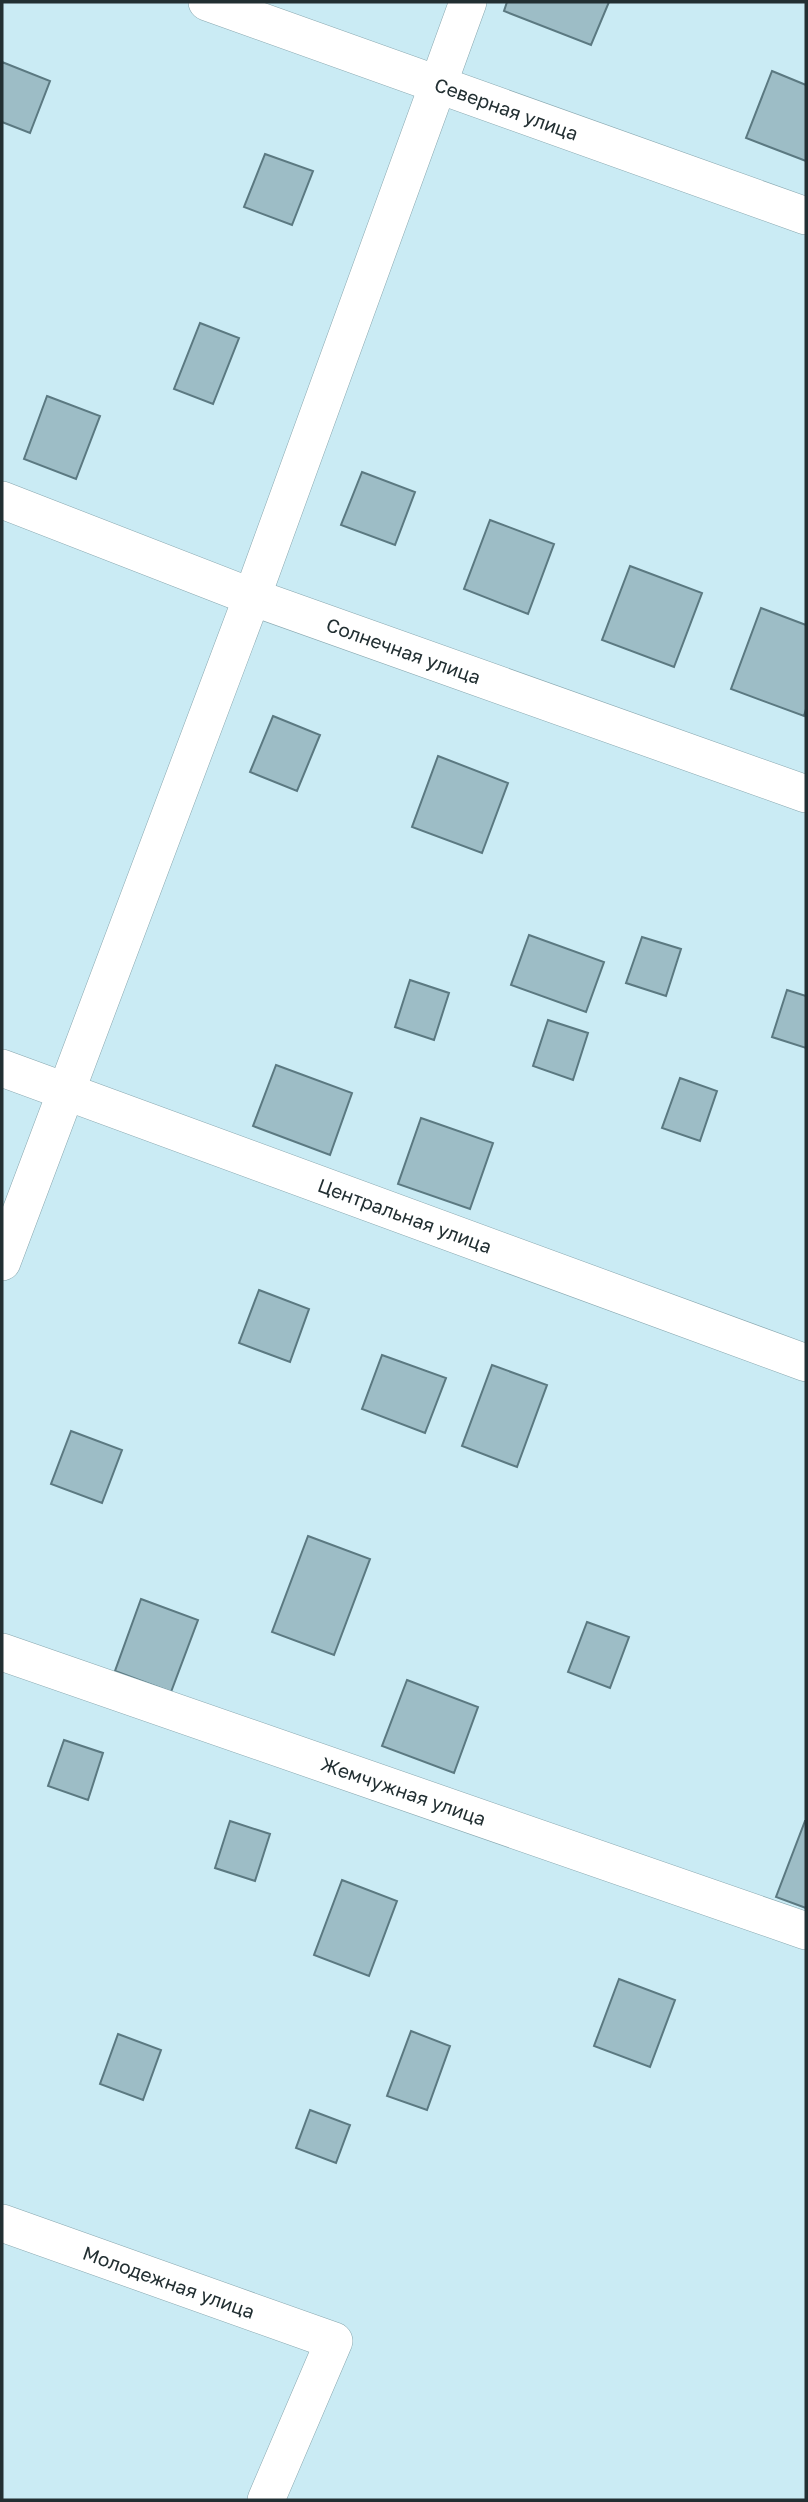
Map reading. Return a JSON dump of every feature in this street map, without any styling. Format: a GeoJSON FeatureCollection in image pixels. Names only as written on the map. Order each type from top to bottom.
{"type":"FeatureCollection","features":[{"type":"Feature","properties":{"kind":"street","name":"Северная улица"},"geometry":{"type":"LineString","coordinates":[[208,2],[806,216]]}},
{"type":"Feature","properties":{"kind":"street"},"geometry":{"type":"LineString","coordinates":[[2,1262],[252,597],[468,2]]}},
{"type":"Feature","properties":{"kind":"street","name":"Солнечная улица"},"geometry":{"type":"LineString","coordinates":[[2,500],[252,597],[806,794]]}},
{"type":"Feature","properties":{"kind":"street","name":"Центральная улица"},"geometry":{"type":"LineString","coordinates":[[2,1068],[806,1363]]}},
{"type":"Feature","properties":{"kind":"street","name":"Жемчужная улица"},"geometry":{"type":"LineString","coordinates":[[2,1652],[806,1931]]}},
{"type":"Feature","properties":{"kind":"street","name":"Молодежная улица"},"geometry":{"type":"LineString","coordinates":[[2,2222],[334,2341],[266,2500]]}},
{"type":"Feature","properties":{"kind":"building"},"geometry":{"type":"Polygon","coordinates":[[[507,2],[609,2],[591,45],[504,11],[507,2]]]}},
{"type":"Feature","properties":{"kind":"building"},"geometry":{"type":"Polygon","coordinates":[[[2,62],[50,81],[30,133],[2,122],[2,62]]]}},
{"type":"Feature","properties":{"kind":"building"},"geometry":{"type":"Polygon","coordinates":[[[772,71],[806,85],[806,161],[746,138],[772,71]]]}},
{"type":"Feature","properties":{"kind":"building"},"geometry":{"type":"Polygon","coordinates":[[[265,154],[313,171],[292,225],[244,207],[265,154]]]}},
{"type":"Feature","properties":{"kind":"building"},"geometry":{"type":"Polygon","coordinates":[[[200,323],[239,338],[213,404],[174,389],[200,323]]]}},
{"type":"Feature","properties":{"kind":"building"},"geometry":{"type":"Polygon","coordinates":[[[47,396],[100,416],[76,479],[24,459],[47,396]]]}},
{"type":"Feature","properties":{"kind":"building"},"geometry":{"type":"Polygon","coordinates":[[[362,472],[415,492],[395,545],[341,525],[362,472]]]}},
{"type":"Feature","properties":{"kind":"building"},"geometry":{"type":"Polygon","coordinates":[[[490,520],[554,544],[528,614],[464,589],[490,520]]]}},
{"type":"Feature","properties":{"kind":"building"},"geometry":{"type":"Polygon","coordinates":[[[630,566],[702,593],[674,667],[602,640],[630,566]]]}},
{"type":"Feature","properties":{"kind":"building"},"geometry":{"type":"Polygon","coordinates":[[[761,608],[806,625],[804,716],[731,689],[761,608]]]}},
{"type":"Feature","properties":{"kind":"building"},"geometry":{"type":"Polygon","coordinates":[[[273,716],[320,735],[297,791],[250,772],[273,716]]]}},
{"type":"Feature","properties":{"kind":"building"},"geometry":{"type":"Polygon","coordinates":[[[438,756],[508,783],[482,853],[412,827],[438,756]]]}},
{"type":"Feature","properties":{"kind":"building"},"geometry":{"type":"Polygon","coordinates":[[[529,935],[604,962],[586,1012],[511,985],[529,935]]]}},
{"type":"Feature","properties":{"kind":"building"},"geometry":{"type":"Polygon","coordinates":[[[642,937],[681,949],[666,996],[626,983],[642,937]]]}},
{"type":"Feature","properties":{"kind":"building"},"geometry":{"type":"Polygon","coordinates":[[[410,980],[449,993],[434,1040],[395,1027],[410,980]]]}},
{"type":"Feature","properties":{"kind":"building"},"geometry":{"type":"Polygon","coordinates":[[[787,990],[806,996],[806,1048],[772,1037],[787,990]]]}},
{"type":"Feature","properties":{"kind":"building"},"geometry":{"type":"Polygon","coordinates":[[[548,1020],[588,1033],[573,1080],[533,1066],[548,1020]]]}},
{"type":"Feature","properties":{"kind":"building"},"geometry":{"type":"Polygon","coordinates":[[[276,1065],[352,1093],[330,1155],[253,1126],[276,1065]]]}},
{"type":"Feature","properties":{"kind":"building"},"geometry":{"type":"Polygon","coordinates":[[[680,1078],[717,1091],[700,1141],[662,1128],[680,1078]]]}},
{"type":"Feature","properties":{"kind":"building"},"geometry":{"type":"Polygon","coordinates":[[[421,1118],[493,1143],[470,1209],[398,1184],[421,1118]]]}},
{"type":"Feature","properties":{"kind":"building"},"geometry":{"type":"Polygon","coordinates":[[[259,1290],[309,1309],[290,1362],[239,1343],[259,1290]]]}},
{"type":"Feature","properties":{"kind":"building"},"geometry":{"type":"Polygon","coordinates":[[[382,1355],[446,1378],[425,1433],[362,1409],[382,1355]]]}},
{"type":"Feature","properties":{"kind":"building"},"geometry":{"type":"Polygon","coordinates":[[[492,1365],[547,1385],[517,1467],[462,1446],[492,1365]]]}},
{"type":"Feature","properties":{"kind":"building"},"geometry":{"type":"Polygon","coordinates":[[[71,1431],[122,1450],[102,1503],[51,1484],[71,1431]]]}},
{"type":"Feature","properties":{"kind":"building"},"geometry":{"type":"Polygon","coordinates":[[[308,1536],[370,1559],[334,1655],[272,1632],[308,1536]]]}},
{"type":"Feature","properties":{"kind":"building"},"geometry":{"type":"Polygon","coordinates":[[[141,1599],[198,1620],[171,1692],[115,1671],[141,1599]]]}},
{"type":"Feature","properties":{"kind":"building"},"geometry":{"type":"Polygon","coordinates":[[[587,1622],[629,1637],[610,1688],[568,1672],[587,1622]]]}},
{"type":"Feature","properties":{"kind":"building"},"geometry":{"type":"Polygon","coordinates":[[[407,1680],[478,1707],[454,1773],[382,1746],[407,1680]]]}},
{"type":"Feature","properties":{"kind":"building"},"geometry":{"type":"Polygon","coordinates":[[[64,1740],[103,1753],[88,1800],[48,1786],[64,1740]]]}},
{"type":"Feature","properties":{"kind":"building"},"geometry":{"type":"Polygon","coordinates":[[[230,1821],[270,1834],[255,1881],[215,1868],[230,1821]]]}},
{"type":"Feature","properties":{"kind":"building"},"geometry":{"type":"Polygon","coordinates":[[[806,1821],[806,1908],[776,1897],[806,1821]]]}},
{"type":"Feature","properties":{"kind":"building"},"geometry":{"type":"Polygon","coordinates":[[[342,1880],[397,1901],[369,1976],[314,1955],[342,1880]]]}},
{"type":"Feature","properties":{"kind":"building"},"geometry":{"type":"Polygon","coordinates":[[[619,1979],[675,2000],[650,2067],[594,2046],[619,1979]]]}},
{"type":"Feature","properties":{"kind":"building"},"geometry":{"type":"Polygon","coordinates":[[[411,2031],[450,2046],[427,2110],[387,2096],[411,2031]]]}},
{"type":"Feature","properties":{"kind":"building"},"geometry":{"type":"Polygon","coordinates":[[[118,2034],[161,2050],[143,2100],[100,2084],[118,2034]]]}},
{"type":"Feature","properties":{"kind":"building"},"geometry":{"type":"Polygon","coordinates":[[[310,2110],[350,2125],[336,2163],[296,2148],[310,2110]]]}}]}
